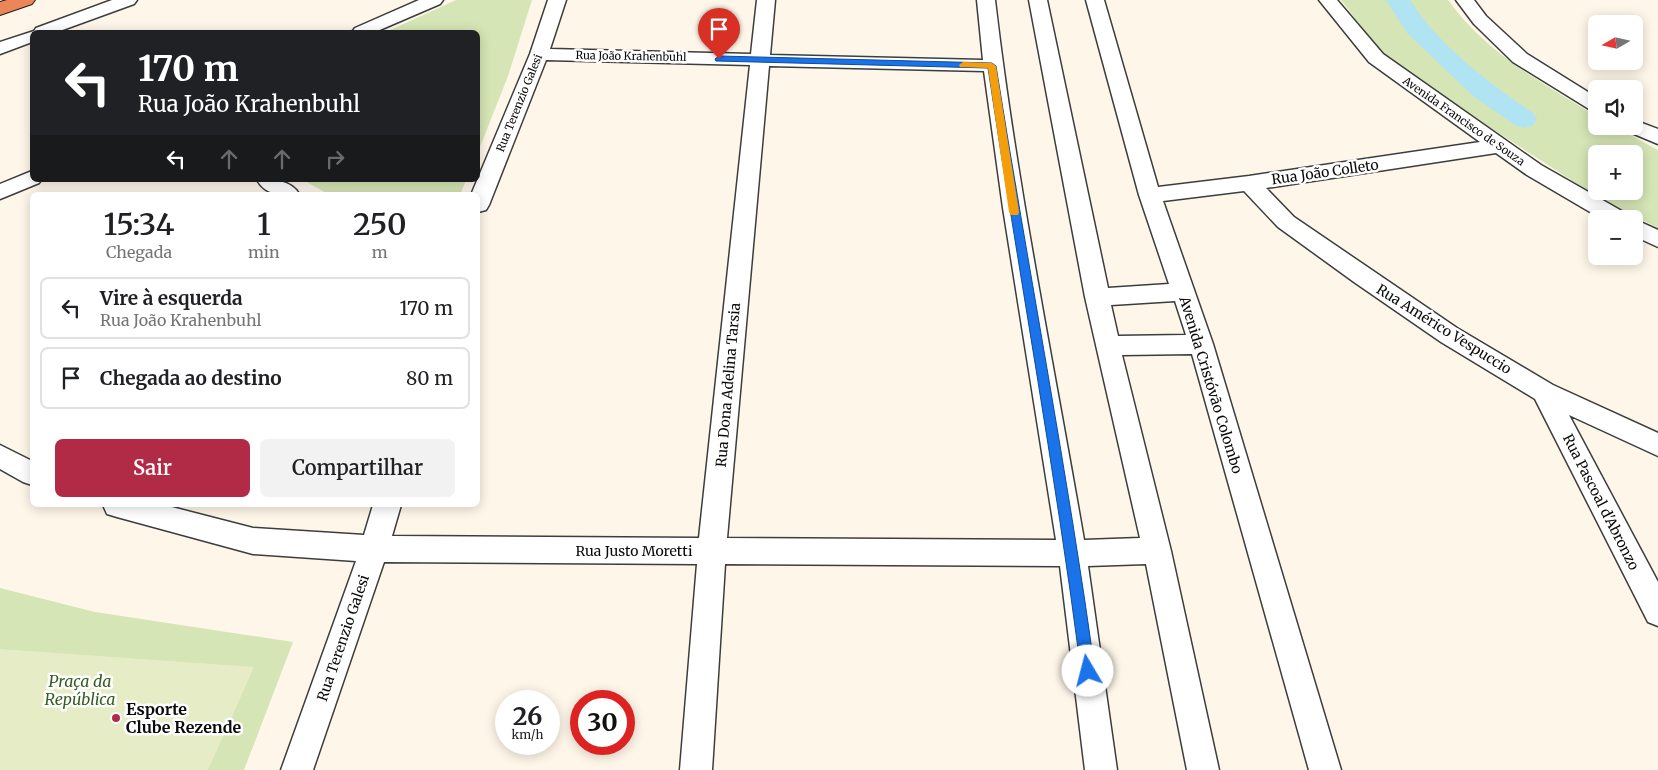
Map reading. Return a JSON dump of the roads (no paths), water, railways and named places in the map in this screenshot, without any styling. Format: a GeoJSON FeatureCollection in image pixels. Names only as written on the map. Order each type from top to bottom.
{"type":"FeatureCollection","features":[{"type":"Feature","properties":{"kind":"highway"},"geometry":{"type":"LineString","coordinates":[[0,9],[25,0]]}},
{"type":"Feature","properties":{"kind":"street"},"geometry":{"type":"LineString","coordinates":[[47,30],[128,0]]}},
{"type":"Feature","properties":{"kind":"street"},"geometry":{"type":"LineString","coordinates":[[366,30],[434,0]]}},
{"type":"Feature","properties":{"kind":"street","name":"Rua Terenzio Galesi"},"geometry":{"type":"LineString","coordinates":[[480,200],[539,54],[556,0]]}},
{"type":"Feature","properties":{"kind":"street","name":"Rua Dona Adelina Tarsia"},"geometry":{"type":"LineString","coordinates":[[696,770],[712,551],[766,0]]}},
{"type":"Feature","properties":{"kind":"street"},"geometry":{"type":"LineString","coordinates":[[986,0],[992,66],[1014,212],[1072,553],[1101,770]]}},
{"type":"Feature","properties":{"kind":"street"},"geometry":{"type":"LineString","coordinates":[[1038,0],[1097,297],[1156,551],[1203,770]]}},
{"type":"Feature","properties":{"kind":"street","name":"Avenida Cristóvão Colombo"},"geometry":{"type":"LineString","coordinates":[[1095,0],[1150,195],[1201,344],[1325,770]]}},
{"type":"Feature","properties":{"kind":"street","name":"Avenida Francisco de Souza"},"geometry":{"type":"LineString","coordinates":[[1328,0],[1376,58],[1499,146],[1556,183],[1603,210]]}},
{"type":"Feature","properties":{"kind":"street"},"geometry":{"type":"LineString","coordinates":[[1465,0],[1480,20],[1520,58],[1588,100]]}},
{"type":"Feature","properties":{"kind":"street"},"geometry":{"type":"LineString","coordinates":[[0,48],[30,37]]}},
{"type":"Feature","properties":{"kind":"street","name":"Rua João Krahenbuhl"},"geometry":{"type":"LineString","coordinates":[[539,54],[992,66]]}},
{"type":"Feature","properties":{"kind":"street"},"geometry":{"type":"LineString","coordinates":[[1643,130],[1658,137]]}},
{"type":"Feature","properties":{"kind":"street","name":"Rua João Colleto"},"geometry":{"type":"LineString","coordinates":[[1150,195],[1250,183],[1499,146]]}},
{"type":"Feature","properties":{"kind":"street"},"geometry":{"type":"LineString","coordinates":[[0,192],[30,179]]}},
{"type":"Feature","properties":{"kind":"street"},"geometry":{"type":"LineString","coordinates":[[270,182],[285,192]]}},
{"type":"Feature","properties":{"kind":"street","name":"Rua Américo Vespuccio"},"geometry":{"type":"LineString","coordinates":[[1250,183],[1286,222],[1449,335],[1544,392],[1658,445]]}},
{"type":"Feature","properties":{"kind":"street"},"geometry":{"type":"LineString","coordinates":[[1643,232],[1658,239]]}},
{"type":"Feature","properties":{"kind":"street"},"geometry":{"type":"LineString","coordinates":[[1097,297],[1182,292]]}},
{"type":"Feature","properties":{"kind":"street"},"geometry":{"type":"LineString","coordinates":[[1108,346],[1201,344]]}},
{"type":"Feature","properties":{"kind":"street","name":"Rua Pascoal d'Abronzo"},"geometry":{"type":"LineString","coordinates":[[1544,392],[1658,612]]}},
{"type":"Feature","properties":{"kind":"street"},"geometry":{"type":"LineString","coordinates":[[0,456],[30,473]]}},
{"type":"Feature","properties":{"kind":"street","name":"Rua Justo Moretti"},"geometry":{"type":"LineString","coordinates":[[125,507],[253,541],[374,549],[1072,553],[1156,551]]}},
{"type":"Feature","properties":{"kind":"street","name":"Rua Terenzio Galesi"},"geometry":{"type":"LineString","coordinates":[[296,770],[374,549],[386,507]]}},
{"type":"Feature","properties":{"kind":"waterway"},"geometry":{"type":"LineString","coordinates":[[1398,0],[1416,28],[1482,90],[1524,119]]}},
{"type":"Feature","properties":{"kind":"place","name":"Esporte Clube Rezende"},"geometry":{"type":"Point","coordinates":[116,718]}},
{"type":"Feature","properties":{"kind":"park label","name":"Praça da República"},"geometry":{"type":"Point","coordinates":[80,690]}}]}
